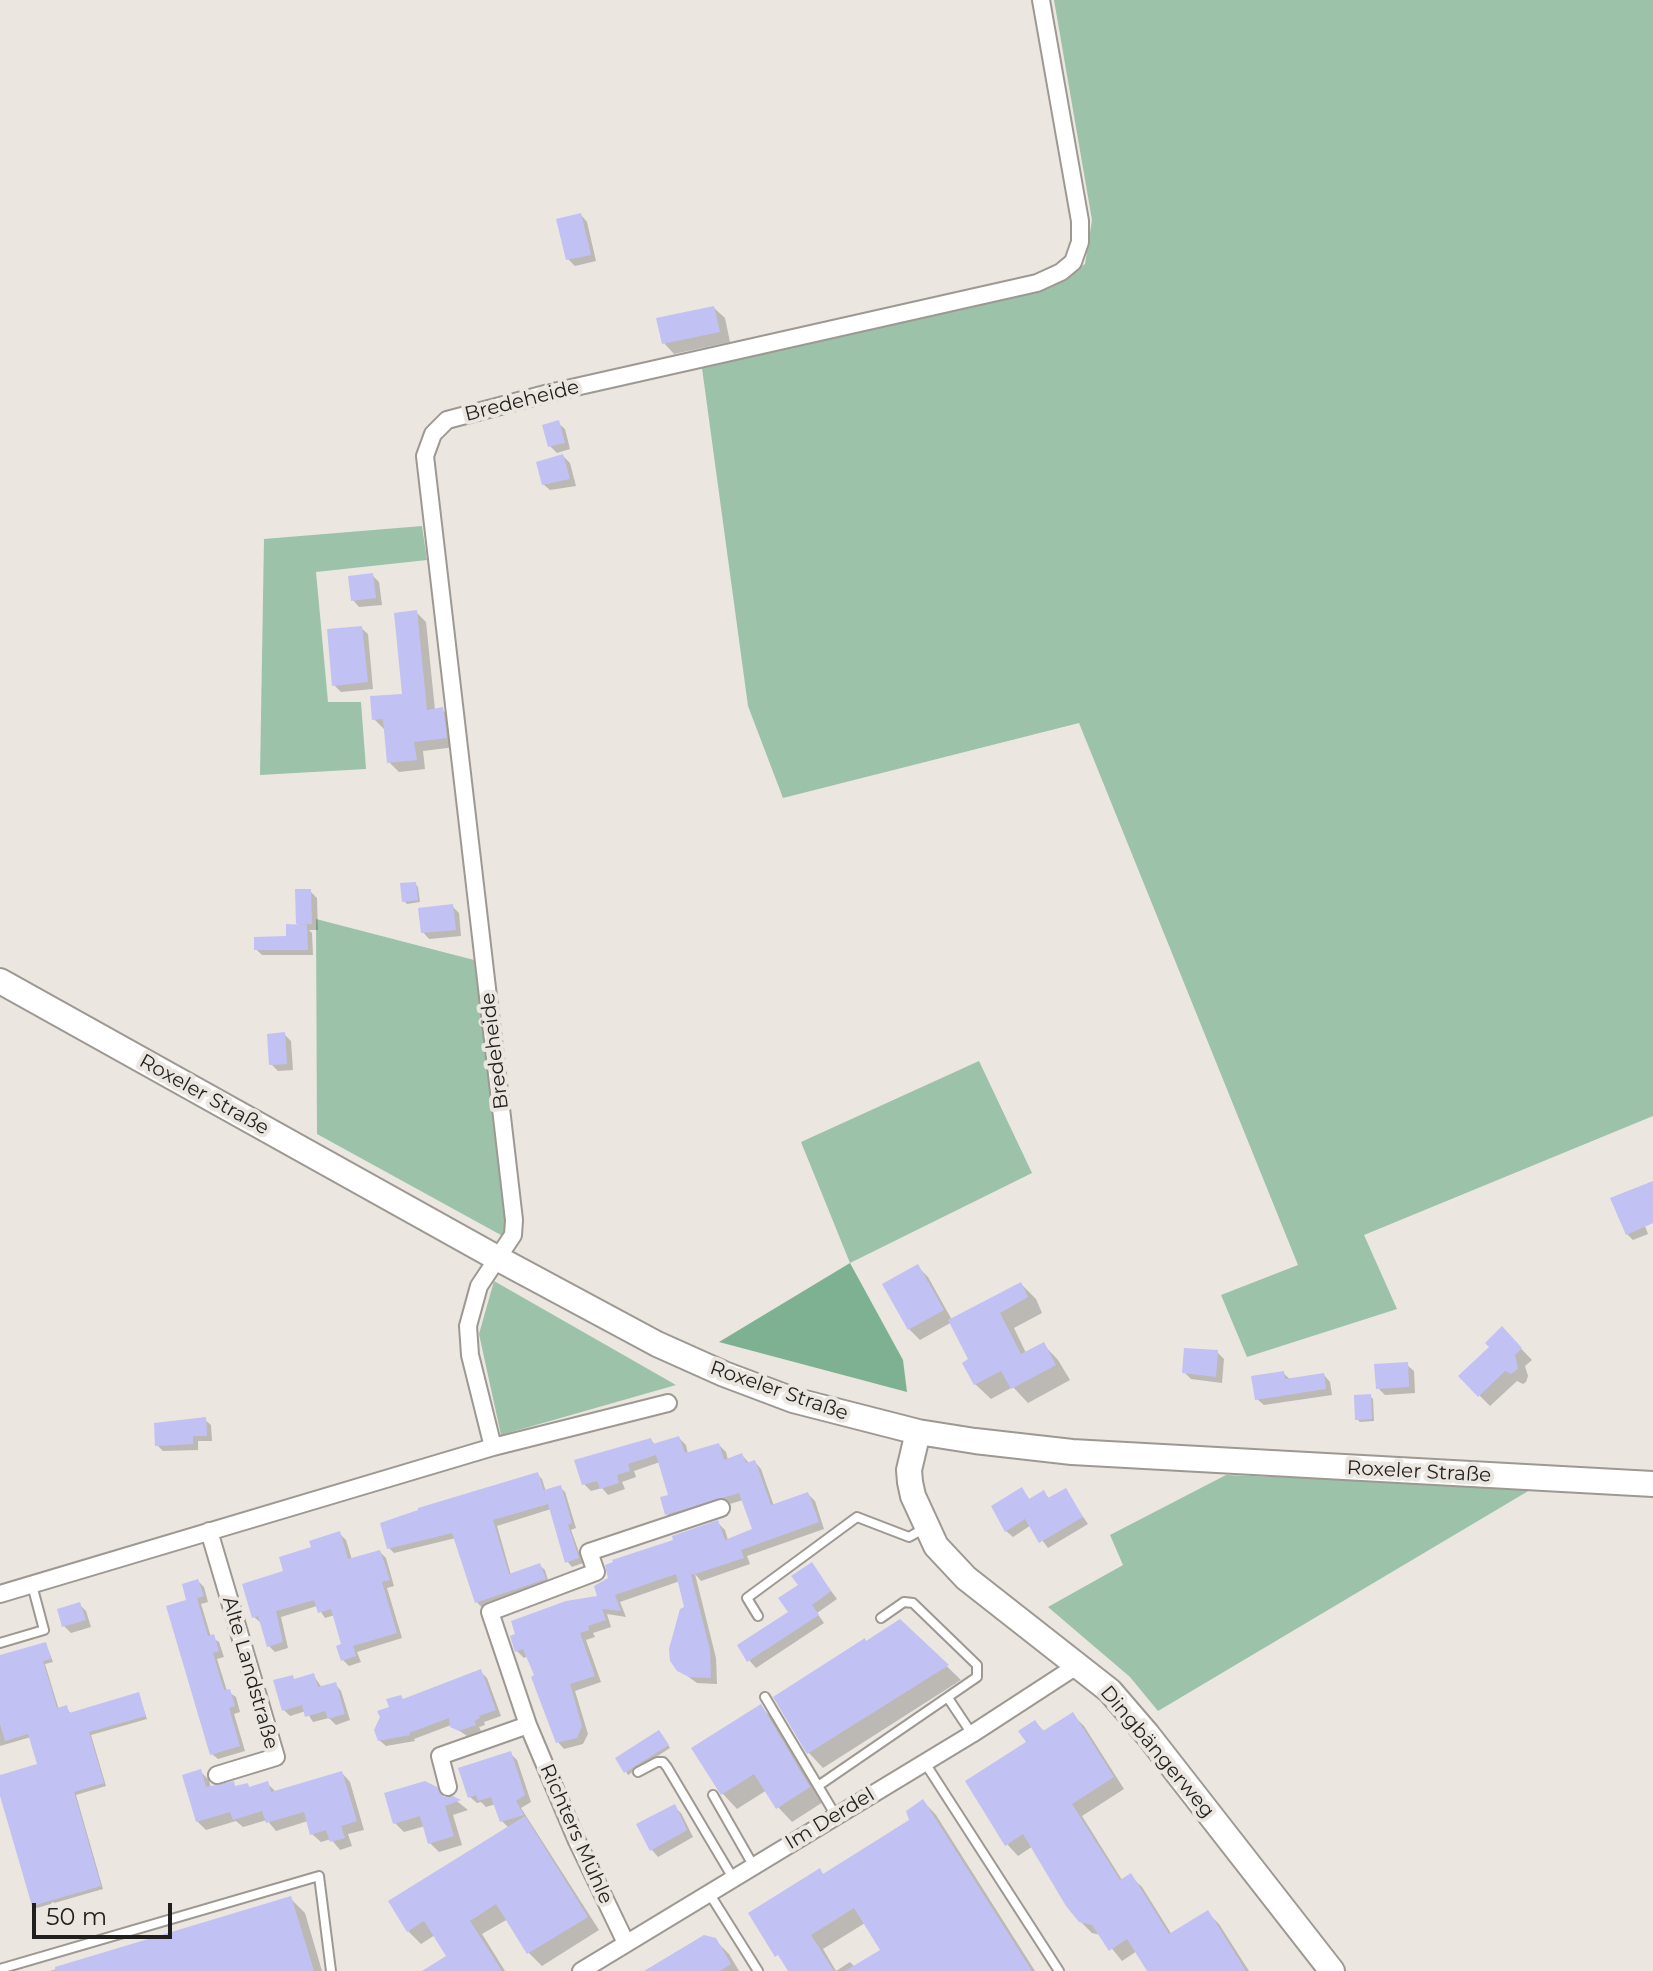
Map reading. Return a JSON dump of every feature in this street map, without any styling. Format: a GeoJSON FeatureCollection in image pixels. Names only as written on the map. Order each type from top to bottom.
{"type":"FeatureCollection","features":[{"type":"Feature","properties":{"kind":"main road","name":"Roxeler Straße"},"geometry":{"type":"LineString","coordinates":[[0,981],[657,1344],[793,1400],[918,1432],[1104,1455],[1653,1484]]}},
{"type":"Feature","properties":{"kind":"main road","name":"Dingbängerweg"},"geometry":{"type":"LineString","coordinates":[[918,1432],[909,1470],[910,1482],[936,1546],[966,1578],[1110,1691],[1332,1971]]}},
{"type":"Feature","properties":{"kind":"street","name":"Bredeheide"},"geometry":{"type":"LineString","coordinates":[[497,1258],[513,1235],[514,1220],[425,456],[433,434],[447,420],[549,393],[1037,283],[1061,272],[1073,262],[1080,242],[1080,221],[1041,0]]}},
{"type":"Feature","properties":{"kind":"street"},"geometry":{"type":"LineString","coordinates":[[493,1447],[470,1355],[468,1326],[479,1286],[497,1258]]}},
{"type":"Feature","properties":{"kind":"street"},"geometry":{"type":"LineString","coordinates":[[0,1594],[493,1447],[668,1403]]}},
{"type":"Feature","properties":{"kind":"street","name":"Richters Mühle"},"geometry":{"type":"LineString","coordinates":[[626,1943],[577,1841],[528,1725],[490,1612],[596,1572],[589,1552],[721,1508]]}},
{"type":"Feature","properties":{"kind":"street","name":"Alte Landstraße"},"geometry":{"type":"LineString","coordinates":[[209,1531],[276,1757],[217,1775]]}},
{"type":"Feature","properties":{"kind":"street","name":"Im Derdel"},"geometry":{"type":"LineString","coordinates":[[581,1971],[972,1734],[1078,1665]]}},
{"type":"Feature","properties":{"kind":"street"},"geometry":{"type":"LineString","coordinates":[[448,1787],[440,1756],[528,1725]]}},
{"type":"Feature","properties":{"kind":"lane"},"geometry":{"type":"LineString","coordinates":[[758,1616],[747,1598],[857,1517],[909,1537],[926,1527]]}},
{"type":"Feature","properties":{"kind":"lane"},"geometry":{"type":"LineString","coordinates":[[0,1643],[44,1630],[32,1584]]}},
{"type":"Feature","properties":{"kind":"lane"},"geometry":{"type":"LineString","coordinates":[[818,1786],[977,1677],[977,1665],[913,1603],[904,1602],[881,1618]]}},
{"type":"Feature","properties":{"kind":"lane"},"geometry":{"type":"LineString","coordinates":[[765,1697],[836,1816]]}},
{"type":"Feature","properties":{"kind":"lane"},"geometry":{"type":"LineString","coordinates":[[948,1698],[972,1734]]}},
{"type":"Feature","properties":{"kind":"lane"},"geometry":{"type":"LineString","coordinates":[[638,1772],[663,1762],[733,1878]]}},
{"type":"Feature","properties":{"kind":"lane"},"geometry":{"type":"LineString","coordinates":[[924,1762],[1059,1971]]}},
{"type":"Feature","properties":{"kind":"lane"},"geometry":{"type":"LineString","coordinates":[[713,1795],[753,1865]]}},
{"type":"Feature","properties":{"kind":"lane"},"geometry":{"type":"LineString","coordinates":[[0,1969],[319,1876],[331,1971]]}},
{"type":"Feature","properties":{"kind":"lane"},"geometry":{"type":"LineString","coordinates":[[709,1892],[758,1971]]}},
{"type":"Feature","properties":{"kind":"green space"},"geometry":{"type":"Polygon","coordinates":[[[1054,0],[1653,0],[1653,1116],[1364,1235],[1397,1309],[1247,1357],[1221,1295],[1298,1265],[1079,723],[783,798],[748,706],[702,368],[1051,287],[1085,264],[1092,220],[1054,0]]]}},
{"type":"Feature","properties":{"kind":"green space"},"geometry":{"type":"Polygon","coordinates":[[[422,526],[427,560],[316,572],[328,702],[361,702],[366,769],[260,775],[264,539],[422,526]]]}},
{"type":"Feature","properties":{"kind":"green space"},"geometry":{"type":"Polygon","coordinates":[[[316,919],[474,960],[510,1240],[317,1134],[316,919]]]}},
{"type":"Feature","properties":{"kind":"green space"},"geometry":{"type":"Polygon","coordinates":[[[979,1061],[1032,1173],[850,1263],[801,1142],[979,1061]]]}},
{"type":"Feature","properties":{"kind":"green space"},"geometry":{"type":"Polygon","coordinates":[[[850,1263],[903,1360],[907,1392],[719,1342],[850,1263]]]}},
{"type":"Feature","properties":{"kind":"green space"},"geometry":{"type":"Polygon","coordinates":[[[494,1281],[676,1385],[501,1435],[479,1334],[494,1281]]]}},
{"type":"Feature","properties":{"kind":"green space"},"geometry":{"type":"Polygon","coordinates":[[[1226,1475],[1535,1487],[1158,1711],[1130,1677],[1048,1607],[1123,1565],[1110,1535],[1226,1475]]]}},
{"type":"Feature","properties":{"kind":"building"},"geometry":{"type":"Polygon","coordinates":[[[581,213],[591,255],[566,260],[556,219],[581,213]]]}},
{"type":"Feature","properties":{"kind":"building"},"geometry":{"type":"Polygon","coordinates":[[[714,306],[720,332],[662,344],[656,318],[714,306]]]}},
{"type":"Feature","properties":{"kind":"building"},"geometry":{"type":"Polygon","coordinates":[[[559,420],[565,443],[548,447],[542,425],[559,420]]]}},
{"type":"Feature","properties":{"kind":"building"},"geometry":{"type":"Polygon","coordinates":[[[563,454],[570,479],[542,485],[536,462],[563,454]]]}},
{"type":"Feature","properties":{"kind":"building"},"geometry":{"type":"Polygon","coordinates":[[[373,573],[376,598],[351,601],[348,576],[373,573]]]}},
{"type":"Feature","properties":{"kind":"building"},"geometry":{"type":"Polygon","coordinates":[[[417,610],[427,710],[443,707],[447,738],[414,742],[417,760],[387,763],[383,719],[372,720],[370,696],[402,694],[394,613],[417,610]]]}},
{"type":"Feature","properties":{"kind":"building"},"geometry":{"type":"Polygon","coordinates":[[[362,626],[368,682],[332,686],[327,629],[362,626]]]}},
{"type":"Feature","properties":{"kind":"building"},"geometry":{"type":"Polygon","coordinates":[[[416,882],[418,900],[402,902],[400,883],[416,882]]]}},
{"type":"Feature","properties":{"kind":"building"},"geometry":{"type":"Polygon","coordinates":[[[295,889],[311,889],[312,924],[296,925],[295,889]]]}},
{"type":"Feature","properties":{"kind":"building"},"geometry":{"type":"Polygon","coordinates":[[[453,904],[456,930],[421,933],[418,908],[453,904]]]}},
{"type":"Feature","properties":{"kind":"building"},"geometry":{"type":"Polygon","coordinates":[[[286,924],[307,925],[308,950],[254,950],[254,937],[286,936],[286,924]]]}},
{"type":"Feature","properties":{"kind":"building"},"geometry":{"type":"Polygon","coordinates":[[[285,1032],[287,1064],[269,1065],[267,1034],[285,1032]]]}},
{"type":"Feature","properties":{"kind":"building"},"geometry":{"type":"Polygon","coordinates":[[[1653,1181],[1653,1223],[1626,1235],[1610,1198],[1653,1181]]]}},
{"type":"Feature","properties":{"kind":"building"},"geometry":{"type":"Polygon","coordinates":[[[918,1264],[944,1310],[908,1330],[882,1284],[918,1264]]]}},
{"type":"Feature","properties":{"kind":"building"},"geometry":{"type":"Polygon","coordinates":[[[1021,1282],[1028,1297],[1000,1313],[1021,1354],[1044,1342],[1056,1365],[1011,1389],[1001,1371],[974,1385],[962,1363],[968,1359],[948,1320],[1021,1282]]]}},
{"type":"Feature","properties":{"kind":"building"},"geometry":{"type":"Polygon","coordinates":[[[1502,1326],[1522,1348],[1515,1355],[1518,1369],[1511,1374],[1505,1371],[1478,1397],[1458,1376],[1489,1347],[1485,1343],[1502,1326]]]}},
{"type":"Feature","properties":{"kind":"building"},"geometry":{"type":"Polygon","coordinates":[[[1184,1348],[1218,1350],[1216,1377],[1182,1373],[1184,1348]]]}},
{"type":"Feature","properties":{"kind":"building"},"geometry":{"type":"Polygon","coordinates":[[[1408,1362],[1409,1387],[1376,1389],[1374,1364],[1408,1362]]]}},
{"type":"Feature","properties":{"kind":"building"},"geometry":{"type":"Polygon","coordinates":[[[1284,1371],[1285,1379],[1324,1373],[1326,1389],[1255,1400],[1251,1376],[1284,1371]]]}},
{"type":"Feature","properties":{"kind":"building"},"geometry":{"type":"Polygon","coordinates":[[[1371,1394],[1372,1419],[1355,1420],[1354,1395],[1371,1394]]]}},
{"type":"Feature","properties":{"kind":"building"},"geometry":{"type":"Polygon","coordinates":[[[206,1417],[207,1436],[193,1436],[193,1444],[155,1446],[154,1423],[206,1417]]]}},
{"type":"Feature","properties":{"kind":"building"},"geometry":{"type":"Polygon","coordinates":[[[679,1436],[685,1453],[719,1443],[724,1460],[742,1453],[746,1463],[755,1460],[771,1505],[808,1492],[819,1522],[741,1550],[744,1558],[692,1575],[690,1571],[710,1650],[711,1678],[689,1677],[677,1671],[670,1661],[669,1649],[680,1609],[684,1607],[676,1574],[615,1595],[621,1611],[602,1609],[606,1620],[588,1626],[589,1630],[580,1633],[595,1676],[570,1684],[582,1726],[577,1738],[556,1743],[523,1649],[515,1652],[510,1636],[515,1634],[511,1621],[566,1601],[597,1596],[594,1586],[608,1578],[605,1565],[673,1540],[672,1536],[718,1520],[725,1540],[752,1529],[739,1493],[665,1515],[660,1497],[668,1495],[656,1455],[628,1464],[630,1471],[617,1475],[619,1483],[600,1489],[597,1481],[582,1485],[574,1460],[651,1438],[653,1444],[679,1436]]]}},
{"type":"Feature","properties":{"kind":"building"},"geometry":{"type":"Polygon","coordinates":[[[538,1472],[546,1498],[544,1490],[561,1485],[572,1523],[568,1525],[579,1558],[565,1563],[548,1504],[493,1520],[509,1574],[540,1563],[546,1579],[475,1603],[452,1533],[387,1549],[380,1523],[418,1508],[538,1472]]]}},
{"type":"Feature","properties":{"kind":"building"},"geometry":{"type":"Polygon","coordinates":[[[1022,1487],[1029,1499],[1044,1490],[1048,1498],[1066,1488],[1083,1517],[1039,1543],[1025,1519],[1005,1532],[991,1506],[1022,1487]]]}},
{"type":"Feature","properties":{"kind":"building"},"geometry":{"type":"Polygon","coordinates":[[[340,1531],[348,1559],[380,1550],[390,1580],[382,1582],[397,1633],[353,1646],[356,1656],[341,1661],[336,1646],[341,1644],[331,1609],[318,1613],[314,1600],[276,1611],[283,1642],[267,1647],[258,1616],[252,1618],[242,1584],[283,1571],[279,1557],[311,1547],[309,1541],[340,1531]]]}},
{"type":"Feature","properties":{"kind":"building"},"geometry":{"type":"Polygon","coordinates":[[[812,1562],[831,1591],[812,1605],[819,1615],[747,1662],[737,1645],[788,1612],[778,1598],[798,1585],[791,1576],[812,1562]]]}},
{"type":"Feature","properties":{"kind":"building"},"geometry":{"type":"Polygon","coordinates":[[[198,1579],[204,1596],[197,1598],[208,1636],[214,1634],[219,1651],[213,1653],[224,1690],[230,1689],[235,1706],[229,1708],[240,1746],[210,1755],[166,1606],[186,1600],[182,1584],[198,1579]]]}},
{"type":"Feature","properties":{"kind":"building"},"geometry":{"type":"Polygon","coordinates":[[[80,1602],[86,1620],[62,1627],[57,1609],[80,1602]]]}},
{"type":"Feature","properties":{"kind":"building"},"geometry":{"type":"Polygon","coordinates":[[[900,1619],[949,1665],[807,1754],[773,1697],[900,1619]]]}},
{"type":"Feature","properties":{"kind":"building"},"geometry":{"type":"Polygon","coordinates":[[[46,1642],[51,1659],[43,1661],[57,1708],[67,1705],[69,1713],[139,1692],[146,1716],[89,1732],[104,1783],[74,1792],[101,1886],[32,1906],[0,1796],[0,1775],[37,1764],[28,1734],[5,1741],[0,1724],[0,1655],[46,1642]]]}},
{"type":"Feature","properties":{"kind":"building"},"geometry":{"type":"Polygon","coordinates":[[[481,1669],[496,1710],[479,1716],[474,1721],[476,1725],[459,1731],[450,1727],[449,1718],[410,1735],[378,1741],[374,1730],[380,1717],[377,1711],[389,1707],[386,1699],[401,1695],[403,1699],[481,1669]]]}},
{"type":"Feature","properties":{"kind":"building"},"geometry":{"type":"Polygon","coordinates":[[[314,1673],[318,1687],[336,1682],[345,1714],[328,1719],[325,1711],[305,1717],[302,1705],[282,1711],[273,1680],[293,1675],[294,1679],[314,1673]]]}},
{"type":"Feature","properties":{"kind":"building"},"geometry":{"type":"Polygon","coordinates":[[[761,1704],[810,1787],[776,1809],[754,1774],[721,1795],[691,1748],[761,1704]]]}},
{"type":"Feature","properties":{"kind":"building"},"geometry":{"type":"Polygon","coordinates":[[[1073,1712],[1114,1777],[1072,1804],[1120,1880],[1131,1873],[1169,1934],[1208,1910],[1246,1971],[1147,1971],[1127,1939],[1109,1951],[1092,1925],[1079,1922],[1023,1834],[1005,1846],[965,1781],[1026,1742],[1018,1731],[1035,1720],[1043,1731],[1073,1712]]]}},
{"type":"Feature","properties":{"kind":"building"},"geometry":{"type":"Polygon","coordinates":[[[659,1730],[669,1745],[624,1773],[615,1758],[659,1730]]]}},
{"type":"Feature","properties":{"kind":"building"},"geometry":{"type":"Polygon","coordinates":[[[511,1751],[525,1795],[516,1801],[524,1815],[500,1822],[491,1797],[478,1801],[476,1795],[468,1798],[458,1768],[511,1751]]]}},
{"type":"Feature","properties":{"kind":"building"},"geometry":{"type":"Polygon","coordinates":[[[201,1769],[206,1787],[234,1781],[235,1786],[248,1783],[249,1787],[268,1781],[271,1792],[342,1771],[357,1821],[341,1826],[345,1838],[330,1842],[326,1830],[310,1835],[304,1812],[266,1823],[262,1811],[233,1820],[230,1812],[196,1822],[182,1775],[201,1769]]]}},
{"type":"Feature","properties":{"kind":"building"},"geometry":{"type":"Polygon","coordinates":[[[425,1781],[437,1787],[444,1797],[453,1796],[461,1800],[445,1806],[454,1836],[428,1844],[420,1816],[393,1824],[384,1793],[425,1781]]]}},
{"type":"Feature","properties":{"kind":"building"},"geometry":{"type":"Polygon","coordinates":[[[923,1799],[1032,1971],[845,1971],[880,1950],[854,1908],[811,1935],[834,1971],[788,1971],[778,1955],[775,1957],[748,1913],[820,1868],[823,1874],[909,1820],[906,1811],[923,1799]]]}},
{"type":"Feature","properties":{"kind":"building"},"geometry":{"type":"Polygon","coordinates":[[[675,1804],[687,1830],[650,1851],[636,1824],[675,1804]]]}},
{"type":"Feature","properties":{"kind":"building"},"geometry":{"type":"Polygon","coordinates":[[[525,1816],[588,1917],[527,1954],[496,1904],[470,1921],[502,1971],[422,1971],[446,1956],[424,1921],[407,1932],[388,1901],[525,1816]]]}},
{"type":"Feature","properties":{"kind":"building"},"geometry":{"type":"Polygon","coordinates":[[[291,1896],[314,1971],[55,1971],[55,1967],[291,1896]]]}},
{"type":"Feature","properties":{"kind":"building"},"geometry":{"type":"Polygon","coordinates":[[[704,1935],[716,1938],[731,1964],[720,1971],[644,1971],[704,1935]]]}}]}
